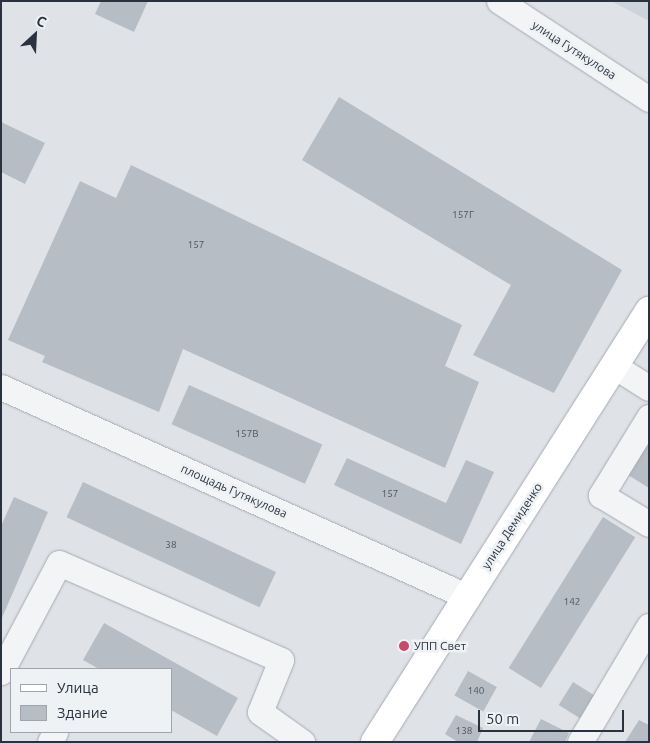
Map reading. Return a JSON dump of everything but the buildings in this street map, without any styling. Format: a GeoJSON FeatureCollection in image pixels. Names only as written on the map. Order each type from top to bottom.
{"type":"FeatureCollection","features":[{"type":"Feature","properties":{"kind":"main road","name":"улица Демиденко"},"geometry":{"type":"LineString","coordinates":[[375,742],[466,596],[649,311]]}},
{"type":"Feature","properties":{"kind":"street","name":"улица Гутякулова"},"geometry":{"type":"LineString","coordinates":[[499,1],[649,99]]}},
{"type":"Feature","properties":{"kind":"street"},"geometry":{"type":"LineString","coordinates":[[614,366],[649,388]]}},
{"type":"Feature","properties":{"kind":"street","name":"площадь Гутякулова"},"geometry":{"type":"LineString","coordinates":[[1,387],[466,596]]}},
{"type":"Feature","properties":{"kind":"street"},"geometry":{"type":"LineString","coordinates":[[649,418],[601,495],[649,524]]}},
{"type":"Feature","properties":{"kind":"street"},"geometry":{"type":"LineString","coordinates":[[1,672],[59,562],[281,660],[260,712],[302,742]]}},
{"type":"Feature","properties":{"kind":"street"},"geometry":{"type":"LineString","coordinates":[[580,742],[649,626]]}},
{"type":"Feature","properties":{"kind":"shaded area"},"geometry":{"type":"Polygon","coordinates":[[[611,1],[649,1],[649,21],[611,1]]]}},
{"type":"Feature","properties":{"kind":"place","name":"УПП Свет"},"geometry":{"type":"Point","coordinates":[404,646]}}]}
